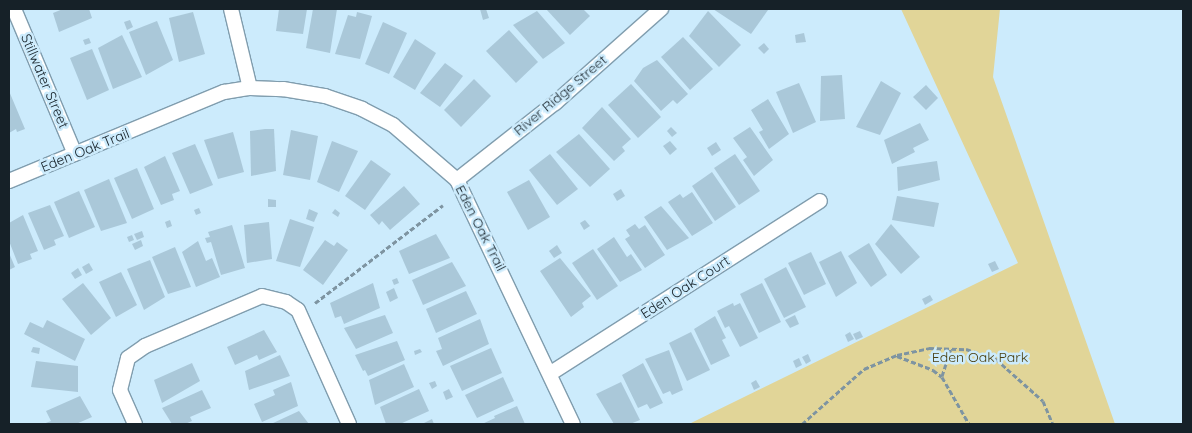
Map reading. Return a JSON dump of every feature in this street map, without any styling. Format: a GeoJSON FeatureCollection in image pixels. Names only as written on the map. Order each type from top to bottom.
{"type":"FeatureCollection","features":[{"type":"Feature","properties":{"kind":"street","name":"Stillwater Street"},"geometry":{"type":"LineString","coordinates":[[14,9],[75,154]]}},
{"type":"Feature","properties":{"kind":"street"},"geometry":{"type":"LineString","coordinates":[[231,9],[250,88]]}},
{"type":"Feature","properties":{"kind":"street","name":"River Ridge Street"},"geometry":{"type":"LineString","coordinates":[[457,180],[555,103],[661,9]]}},
{"type":"Feature","properties":{"kind":"street","name":"Eden Oak Trail"},"geometry":{"type":"LineString","coordinates":[[9,181],[224,92],[250,88],[324,96],[362,109],[393,125],[457,180],[551,373],[573,424]]}},
{"type":"Feature","properties":{"kind":"street","name":"Eden Oak Court"},"geometry":{"type":"LineString","coordinates":[[551,373],[820,201]]}},
{"type":"Feature","properties":{"kind":"street"},"geometry":{"type":"LineString","coordinates":[[135,424],[120,390],[128,358],[145,346],[262,296],[286,302],[298,310],[349,424]]}},
{"type":"Feature","properties":{"kind":"path"},"geometry":{"type":"LineString","coordinates":[[315,303],[443,205]]}},
{"type":"Feature","properties":{"kind":"path"},"geometry":{"type":"LineString","coordinates":[[802,424],[864,369],[897,356],[929,348],[966,349],[996,359],[1043,402],[1053,424]]}},
{"type":"Feature","properties":{"kind":"path"},"geometry":{"type":"LineString","coordinates":[[942,377],[951,349]]}},
{"type":"Feature","properties":{"kind":"path"},"geometry":{"type":"LineString","coordinates":[[897,356],[934,370],[942,377],[969,424]]}},
{"type":"Feature","properties":{"kind":"green space","name":"Eden Oak Park"},"geometry":{"type":"Polygon","coordinates":[[[901,9],[1000,9],[993,77],[1115,424],[689,424],[1018,263],[901,9]]]}},
{"type":"Feature","properties":{"kind":"building"},"geometry":{"type":"Polygon","coordinates":[[[63,9],[89,9],[92,18],[59,32],[53,13],[63,9]]]}},
{"type":"Feature","properties":{"kind":"building"},"geometry":{"type":"Polygon","coordinates":[[[279,9],[307,9],[303,34],[276,31],[279,9]]]}},
{"type":"Feature","properties":{"kind":"building"},"geometry":{"type":"Polygon","coordinates":[[[313,9],[337,9],[330,53],[306,48],[313,9]]]}},
{"type":"Feature","properties":{"kind":"building"},"geometry":{"type":"Polygon","coordinates":[[[480,9],[486,9],[489,18],[483,20],[480,9]]]}},
{"type":"Feature","properties":{"kind":"building"},"geometry":{"type":"Polygon","coordinates":[[[546,9],[583,9],[590,16],[570,35],[546,9]]]}},
{"type":"Feature","properties":{"kind":"building"},"geometry":{"type":"Polygon","coordinates":[[[713,9],[767,9],[768,10],[751,34],[713,9]]]}},
{"type":"Feature","properties":{"kind":"building"},"geometry":{"type":"Polygon","coordinates":[[[537,11],[565,43],[543,59],[513,25],[537,11]]]}},
{"type":"Feature","properties":{"kind":"building"},"geometry":{"type":"Polygon","coordinates":[[[708,11],[741,45],[719,67],[689,36],[708,11]]]}},
{"type":"Feature","properties":{"kind":"building"},"geometry":{"type":"Polygon","coordinates":[[[193,12],[205,54],[179,62],[169,18],[193,12]]]}},
{"type":"Feature","properties":{"kind":"building"},"geometry":{"type":"Polygon","coordinates":[[[357,12],[372,16],[360,59],[335,54],[348,15],[356,17],[357,12]]]}},
{"type":"Feature","properties":{"kind":"building"},"geometry":{"type":"Polygon","coordinates":[[[130,20],[133,27],[127,30],[124,22],[130,20]]]}},
{"type":"Feature","properties":{"kind":"building"},"geometry":{"type":"Polygon","coordinates":[[[157,21],[173,60],[146,75],[129,32],[157,21]]]}},
{"type":"Feature","properties":{"kind":"building"},"geometry":{"type":"Polygon","coordinates":[[[383,22],[407,33],[389,74],[365,64],[383,22]]]}},
{"type":"Feature","properties":{"kind":"building"},"geometry":{"type":"Polygon","coordinates":[[[509,30],[538,62],[516,83],[486,51],[509,30]]]}},
{"type":"Feature","properties":{"kind":"building"},"geometry":{"type":"Polygon","coordinates":[[[804,33],[806,42],[796,43],[795,35],[804,33]]]}},
{"type":"Feature","properties":{"kind":"building"},"geometry":{"type":"Polygon","coordinates":[[[122,35],[142,77],[113,89],[98,48],[122,35]]]}},
{"type":"Feature","properties":{"kind":"building"},"geometry":{"type":"Polygon","coordinates":[[[683,37],[713,69],[690,90],[661,57],[683,37]]]}},
{"type":"Feature","properties":{"kind":"building"},"geometry":{"type":"Polygon","coordinates":[[[89,38],[91,43],[85,45],[83,40],[89,38]]]}},
{"type":"Feature","properties":{"kind":"building"},"geometry":{"type":"Polygon","coordinates":[[[415,39],[436,53],[415,90],[393,77],[415,39]]]}},
{"type":"Feature","properties":{"kind":"building"},"geometry":{"type":"Polygon","coordinates":[[[764,43],[769,49],[764,54],[758,48],[764,43]]]}},
{"type":"Feature","properties":{"kind":"building"},"geometry":{"type":"Polygon","coordinates":[[[92,49],[109,90],[87,100],[70,58],[92,49]]]}},
{"type":"Feature","properties":{"kind":"building"},"geometry":{"type":"Polygon","coordinates":[[[657,60],[688,94],[677,104],[673,100],[661,111],[634,81],[643,68],[657,60]]]}},
{"type":"Feature","properties":{"kind":"building"},"geometry":{"type":"Polygon","coordinates":[[[445,63],[463,76],[440,107],[420,93],[445,63]]]}},
{"type":"Feature","properties":{"kind":"building"},"geometry":{"type":"Polygon","coordinates":[[[842,75],[845,119],[820,121],[821,76],[842,75]]]}},
{"type":"Feature","properties":{"kind":"building"},"geometry":{"type":"Polygon","coordinates":[[[474,79],[491,96],[461,127],[444,110],[474,79]]]}},
{"type":"Feature","properties":{"kind":"building"},"geometry":{"type":"Polygon","coordinates":[[[881,81],[901,93],[880,135],[856,127],[881,81]]]}},
{"type":"Feature","properties":{"kind":"building"},"geometry":{"type":"Polygon","coordinates":[[[799,83],[816,122],[793,133],[776,92],[799,83]]]}},
{"type":"Feature","properties":{"kind":"building"},"geometry":{"type":"Polygon","coordinates":[[[631,84],[661,117],[638,138],[608,105],[631,84]]]}},
{"type":"Feature","properties":{"kind":"building"},"geometry":{"type":"Polygon","coordinates":[[[926,85],[938,98],[926,110],[913,97],[926,85]]]}},
{"type":"Feature","properties":{"kind":"building"},"geometry":{"type":"Polygon","coordinates":[[[9,91],[25,129],[17,132],[16,129],[9,133],[9,91]]]}},
{"type":"Feature","properties":{"kind":"building"},"geometry":{"type":"Polygon","coordinates":[[[768,99],[789,134],[769,149],[759,132],[763,130],[751,110],[768,99]]]}},
{"type":"Feature","properties":{"kind":"building"},"geometry":{"type":"Polygon","coordinates":[[[602,107],[631,139],[622,147],[625,151],[614,161],[582,128],[602,107]]]}},
{"type":"Feature","properties":{"kind":"building"},"geometry":{"type":"Polygon","coordinates":[[[920,123],[929,140],[913,148],[915,152],[892,164],[884,140],[920,123]]]}},
{"type":"Feature","properties":{"kind":"building"},"geometry":{"type":"Polygon","coordinates":[[[671,127],[677,133],[672,137],[667,131],[671,127]]]}},
{"type":"Feature","properties":{"kind":"building"},"geometry":{"type":"Polygon","coordinates":[[[750,127],[773,160],[754,176],[743,160],[747,157],[733,138],[750,127]]]}},
{"type":"Feature","properties":{"kind":"building"},"geometry":{"type":"Polygon","coordinates":[[[274,129],[276,171],[251,176],[250,131],[274,129]]]}},
{"type":"Feature","properties":{"kind":"building"},"geometry":{"type":"Polygon","coordinates":[[[291,130],[318,136],[310,180],[283,175],[291,130]]]}},
{"type":"Feature","properties":{"kind":"building"},"geometry":{"type":"Polygon","coordinates":[[[233,132],[244,172],[218,179],[204,140],[233,132]]]}},
{"type":"Feature","properties":{"kind":"building"},"geometry":{"type":"Polygon","coordinates":[[[579,134],[610,169],[590,187],[556,152],[579,134]]]}},
{"type":"Feature","properties":{"kind":"building"},"geometry":{"type":"Polygon","coordinates":[[[332,141],[358,151],[339,192],[317,182],[332,141]]]}},
{"type":"Feature","properties":{"kind":"building"},"geometry":{"type":"Polygon","coordinates":[[[670,141],[677,149],[670,155],[663,146],[670,141]]]}},
{"type":"Feature","properties":{"kind":"building"},"geometry":{"type":"Polygon","coordinates":[[[716,142],[721,150],[712,156],[707,148],[716,142]]]}},
{"type":"Feature","properties":{"kind":"building"},"geometry":{"type":"Polygon","coordinates":[[[195,144],[213,185],[190,194],[172,153],[195,144]]]}},
{"type":"Feature","properties":{"kind":"building"},"geometry":{"type":"Polygon","coordinates":[[[550,154],[578,189],[557,205],[529,170],[550,154]]]}},
{"type":"Feature","properties":{"kind":"building"},"geometry":{"type":"Polygon","coordinates":[[[735,154],[760,191],[739,205],[714,168],[735,154]]]}},
{"type":"Feature","properties":{"kind":"building"},"geometry":{"type":"Polygon","coordinates":[[[165,156],[180,191],[172,194],[174,200],[161,205],[144,167],[165,156]]]}},
{"type":"Feature","properties":{"kind":"building"},"geometry":{"type":"Polygon","coordinates":[[[371,160],[391,174],[365,210],[345,196],[371,160]]]}},
{"type":"Feature","properties":{"kind":"building"},"geometry":{"type":"Polygon","coordinates":[[[937,161],[940,180],[898,191],[897,167],[937,161]]]}},
{"type":"Feature","properties":{"kind":"building"},"geometry":{"type":"Polygon","coordinates":[[[137,168],[154,209],[132,219],[114,178],[137,168]]]}},
{"type":"Feature","properties":{"kind":"building"},"geometry":{"type":"Polygon","coordinates":[[[712,172],[736,207],[715,221],[692,186],[712,172]]]}},
{"type":"Feature","properties":{"kind":"building"},"geometry":{"type":"Polygon","coordinates":[[[109,179],[127,223],[101,231],[84,190],[109,179]]]}},
{"type":"Feature","properties":{"kind":"building"},"geometry":{"type":"Polygon","coordinates":[[[529,180],[550,217],[528,230],[507,192],[529,180]]]}},
{"type":"Feature","properties":{"kind":"building"},"geometry":{"type":"Polygon","coordinates":[[[404,186],[420,204],[390,230],[382,221],[379,225],[370,215],[404,186]]]}},
{"type":"Feature","properties":{"kind":"building"},"geometry":{"type":"Polygon","coordinates":[[[621,189],[625,196],[617,201],[613,194],[621,189]]]}},
{"type":"Feature","properties":{"kind":"building"},"geometry":{"type":"Polygon","coordinates":[[[79,191],[95,227],[69,238],[54,202],[79,191]]]}},
{"type":"Feature","properties":{"kind":"building"},"geometry":{"type":"Polygon","coordinates":[[[692,192],[713,223],[692,236],[668,202],[680,194],[683,198],[692,192]]]}},
{"type":"Feature","properties":{"kind":"building"},"geometry":{"type":"Polygon","coordinates":[[[897,196],[939,203],[934,227],[892,220],[897,196]]]}},
{"type":"Feature","properties":{"kind":"building"},"geometry":{"type":"Polygon","coordinates":[[[268,199],[276,200],[276,207],[268,207],[268,199]]]}},
{"type":"Feature","properties":{"kind":"building"},"geometry":{"type":"Polygon","coordinates":[[[50,205],[64,236],[54,240],[56,245],[44,250],[28,213],[50,205]]]}},
{"type":"Feature","properties":{"kind":"building"},"geometry":{"type":"Polygon","coordinates":[[[661,206],[689,238],[667,250],[644,217],[661,206]]]}},
{"type":"Feature","properties":{"kind":"building"},"geometry":{"type":"Polygon","coordinates":[[[199,208],[201,213],[196,215],[194,210],[199,208]]]}},
{"type":"Feature","properties":{"kind":"building"},"geometry":{"type":"Polygon","coordinates":[[[309,209],[318,213],[314,222],[306,219],[309,209]]]}},
{"type":"Feature","properties":{"kind":"building"},"geometry":{"type":"Polygon","coordinates":[[[335,209],[340,213],[338,217],[332,213],[335,209]]]}},
{"type":"Feature","properties":{"kind":"building"},"geometry":{"type":"Polygon","coordinates":[[[23,215],[38,251],[30,254],[32,259],[18,264],[9,241],[9,223],[23,215]]]}},
{"type":"Feature","properties":{"kind":"building"},"geometry":{"type":"Polygon","coordinates":[[[290,219],[314,227],[300,267],[276,261],[290,219]]]}},
{"type":"Feature","properties":{"kind":"building"},"geometry":{"type":"Polygon","coordinates":[[[170,220],[172,226],[167,228],[165,222],[170,220]]]}},
{"type":"Feature","properties":{"kind":"building"},"geometry":{"type":"Polygon","coordinates":[[[585,220],[590,226],[584,230],[580,223],[585,220]]]}},
{"type":"Feature","properties":{"kind":"building"},"geometry":{"type":"Polygon","coordinates":[[[269,222],[272,259],[247,263],[244,225],[269,222]]]}},
{"type":"Feature","properties":{"kind":"building"},"geometry":{"type":"Polygon","coordinates":[[[635,224],[639,229],[645,225],[665,255],[645,268],[625,239],[630,236],[626,230],[635,224]]]}},
{"type":"Feature","properties":{"kind":"building"},"geometry":{"type":"Polygon","coordinates":[[[891,224],[920,257],[901,274],[875,244],[891,224]]]}},
{"type":"Feature","properties":{"kind":"building"},"geometry":{"type":"Polygon","coordinates":[[[232,225],[245,268],[221,275],[211,242],[207,243],[205,238],[210,237],[208,232],[232,225]]]}},
{"type":"Feature","properties":{"kind":"building"},"geometry":{"type":"Polygon","coordinates":[[[142,231],[144,237],[137,240],[134,234],[142,231]]]}},
{"type":"Feature","properties":{"kind":"building"},"geometry":{"type":"Polygon","coordinates":[[[436,234],[450,258],[409,274],[399,251],[436,234]]]}},
{"type":"Feature","properties":{"kind":"building"},"geometry":{"type":"Polygon","coordinates":[[[132,235],[134,240],[129,242],[127,237],[132,235]]]}},
{"type":"Feature","properties":{"kind":"building"},"geometry":{"type":"Polygon","coordinates":[[[614,237],[627,257],[631,254],[642,270],[620,282],[597,249],[614,237]]]}},
{"type":"Feature","properties":{"kind":"building"},"geometry":{"type":"Polygon","coordinates":[[[141,240],[143,246],[135,250],[132,244],[141,240]]]}},
{"type":"Feature","properties":{"kind":"building"},"geometry":{"type":"Polygon","coordinates":[[[325,240],[334,246],[337,242],[348,250],[323,285],[303,270],[325,240]]]}},
{"type":"Feature","properties":{"kind":"building"},"geometry":{"type":"Polygon","coordinates":[[[198,241],[206,261],[212,258],[220,277],[196,287],[182,252],[198,241]]]}},
{"type":"Feature","properties":{"kind":"building"},"geometry":{"type":"Polygon","coordinates":[[[869,243],[887,275],[871,287],[848,256],[869,243]]]}},
{"type":"Feature","properties":{"kind":"building"},"geometry":{"type":"Polygon","coordinates":[[[557,245],[562,253],[554,258],[549,251],[557,245]]]}},
{"type":"Feature","properties":{"kind":"building"},"geometry":{"type":"Polygon","coordinates":[[[175,247],[191,287],[168,294],[152,257],[175,247]]]}},
{"type":"Feature","properties":{"kind":"building"},"geometry":{"type":"Polygon","coordinates":[[[593,249],[618,286],[597,300],[572,263],[593,249]]]}},
{"type":"Feature","properties":{"kind":"building"},"geometry":{"type":"Polygon","coordinates":[[[841,251],[857,283],[836,297],[819,262],[841,251]]]}},
{"type":"Feature","properties":{"kind":"building"},"geometry":{"type":"Polygon","coordinates":[[[811,252],[826,284],[804,295],[788,263],[811,252]]]}},
{"type":"Feature","properties":{"kind":"building"},"geometry":{"type":"Polygon","coordinates":[[[9,253],[15,267],[9,270],[9,253]]]}},
{"type":"Feature","properties":{"kind":"building"},"geometry":{"type":"Polygon","coordinates":[[[560,258],[591,296],[582,303],[584,307],[571,317],[540,271],[560,258]]]}},
{"type":"Feature","properties":{"kind":"building"},"geometry":{"type":"Polygon","coordinates":[[[150,260],[165,297],[144,310],[127,269],[150,260]]]}},
{"type":"Feature","properties":{"kind":"building"},"geometry":{"type":"Polygon","coordinates":[[[995,261],[999,269],[992,272],[988,264],[995,261]]]}},
{"type":"Feature","properties":{"kind":"building"},"geometry":{"type":"Polygon","coordinates":[[[452,262],[466,286],[423,305],[412,280],[452,262]]]}},
{"type":"Feature","properties":{"kind":"building"},"geometry":{"type":"Polygon","coordinates":[[[89,263],[93,270],[86,274],[82,267],[89,263]]]}},
{"type":"Feature","properties":{"kind":"building"},"geometry":{"type":"Polygon","coordinates":[[[786,267],[806,307],[784,318],[764,279],[786,267]]]}},
{"type":"Feature","properties":{"kind":"building"},"geometry":{"type":"Polygon","coordinates":[[[78,268],[82,275],[75,279],[71,273],[78,268]]]}},
{"type":"Feature","properties":{"kind":"building"},"geometry":{"type":"Polygon","coordinates":[[[121,272],[137,305],[116,317],[99,282],[121,272]]]}},
{"type":"Feature","properties":{"kind":"building"},"geometry":{"type":"Polygon","coordinates":[[[397,278],[399,283],[394,285],[392,280],[397,278]]]}},
{"type":"Feature","properties":{"kind":"building"},"geometry":{"type":"Polygon","coordinates":[[[83,283],[111,318],[91,335],[62,299],[83,283]]]}},
{"type":"Feature","properties":{"kind":"building"},"geometry":{"type":"Polygon","coordinates":[[[373,283],[380,308],[344,324],[341,316],[335,318],[330,303],[373,283]]]}},
{"type":"Feature","properties":{"kind":"building"},"geometry":{"type":"Polygon","coordinates":[[[762,283],[781,322],[759,333],[740,294],[762,283]]]}},
{"type":"Feature","properties":{"kind":"building"},"geometry":{"type":"Polygon","coordinates":[[[394,288],[398,298],[390,302],[386,292],[394,288]]]}},
{"type":"Feature","properties":{"kind":"building"},"geometry":{"type":"Polygon","coordinates":[[[466,291],[477,314],[436,333],[426,309],[466,291]]]}},
{"type":"Feature","properties":{"kind":"building"},"geometry":{"type":"Polygon","coordinates":[[[930,295],[933,300],[925,305],[922,299],[930,295]]]}},
{"type":"Feature","properties":{"kind":"building"},"geometry":{"type":"Polygon","coordinates":[[[733,303],[734,306],[740,303],[758,338],[740,347],[729,326],[725,328],[717,311],[733,303]]]}},
{"type":"Feature","properties":{"kind":"building"},"geometry":{"type":"Polygon","coordinates":[[[385,315],[393,333],[356,349],[344,328],[385,315]]]}},
{"type":"Feature","properties":{"kind":"building"},"geometry":{"type":"Polygon","coordinates":[[[795,315],[799,324],[790,328],[785,320],[795,315]]]}},
{"type":"Feature","properties":{"kind":"building"},"geometry":{"type":"Polygon","coordinates":[[[715,316],[726,338],[722,340],[730,356],[711,365],[694,329],[715,316]]]}},
{"type":"Feature","properties":{"kind":"building"},"geometry":{"type":"Polygon","coordinates":[[[480,319],[489,344],[443,366],[436,351],[442,349],[438,338],[480,319]]]}},
{"type":"Feature","properties":{"kind":"building"},"geometry":{"type":"Polygon","coordinates":[[[47,320],[85,339],[75,361],[24,334],[30,322],[43,328],[47,320]]]}},
{"type":"Feature","properties":{"kind":"building"},"geometry":{"type":"Polygon","coordinates":[[[264,330],[277,352],[259,360],[257,355],[235,365],[227,347],[264,330]]]}},
{"type":"Feature","properties":{"kind":"building"},"geometry":{"type":"Polygon","coordinates":[[[860,331],[863,337],[856,340],[853,334],[860,331]]]}},
{"type":"Feature","properties":{"kind":"building"},"geometry":{"type":"Polygon","coordinates":[[[691,332],[710,370],[687,381],[669,343],[691,332]]]}},
{"type":"Feature","properties":{"kind":"building"},"geometry":{"type":"Polygon","coordinates":[[[850,332],[854,339],[848,342],[845,335],[850,332]]]}},
{"type":"Feature","properties":{"kind":"building"},"geometry":{"type":"Polygon","coordinates":[[[397,341],[405,360],[368,376],[365,370],[363,371],[355,355],[397,341]]]}},
{"type":"Feature","properties":{"kind":"building"},"geometry":{"type":"Polygon","coordinates":[[[33,347],[40,348],[39,354],[31,352],[33,347]]]}},
{"type":"Feature","properties":{"kind":"building"},"geometry":{"type":"Polygon","coordinates":[[[491,348],[502,373],[462,391],[450,366],[491,348]]]}},
{"type":"Feature","properties":{"kind":"building"},"geometry":{"type":"Polygon","coordinates":[[[420,349],[422,352],[415,355],[414,351],[420,349]]]}},
{"type":"Feature","properties":{"kind":"building"},"geometry":{"type":"Polygon","coordinates":[[[669,350],[683,390],[672,395],[670,391],[663,394],[645,359],[669,350]]]}},
{"type":"Feature","properties":{"kind":"building"},"geometry":{"type":"Polygon","coordinates":[[[808,354],[811,361],[806,364],[802,357],[808,354]]]}},
{"type":"Feature","properties":{"kind":"building"},"geometry":{"type":"Polygon","coordinates":[[[280,355],[290,376],[249,390],[245,371],[280,355]]]}},
{"type":"Feature","properties":{"kind":"building"},"geometry":{"type":"Polygon","coordinates":[[[799,358],[802,365],[796,368],[793,361],[799,358]]]}},
{"type":"Feature","properties":{"kind":"building"},"geometry":{"type":"Polygon","coordinates":[[[36,361],[78,366],[78,392],[31,387],[36,361]]]}},
{"type":"Feature","properties":{"kind":"building"},"geometry":{"type":"Polygon","coordinates":[[[192,363],[200,381],[162,403],[154,380],[192,363]]]}},
{"type":"Feature","properties":{"kind":"building"},"geometry":{"type":"Polygon","coordinates":[[[643,363],[663,403],[650,409],[647,404],[638,408],[622,375],[643,363]]]}},
{"type":"Feature","properties":{"kind":"building"},"geometry":{"type":"Polygon","coordinates":[[[404,364],[414,387],[375,405],[369,380],[404,364]]]}},
{"type":"Feature","properties":{"kind":"building"},"geometry":{"type":"Polygon","coordinates":[[[503,377],[514,401],[477,418],[465,395],[503,377]]]}},
{"type":"Feature","properties":{"kind":"building"},"geometry":{"type":"Polygon","coordinates":[[[756,380],[760,387],[754,390],[751,383],[756,380]]]}},
{"type":"Feature","properties":{"kind":"building"},"geometry":{"type":"Polygon","coordinates":[[[435,381],[437,386],[432,389],[429,383],[435,381]]]}},
{"type":"Feature","properties":{"kind":"building"},"geometry":{"type":"Polygon","coordinates":[[[291,382],[298,406],[262,422],[254,404],[275,395],[273,390],[291,382]]]}},
{"type":"Feature","properties":{"kind":"building"},"geometry":{"type":"Polygon","coordinates":[[[621,382],[640,420],[630,424],[614,424],[596,394],[621,382]]]}},
{"type":"Feature","properties":{"kind":"building"},"geometry":{"type":"Polygon","coordinates":[[[419,389],[429,411],[400,424],[386,424],[380,407],[419,389]]]}},
{"type":"Feature","properties":{"kind":"building"},"geometry":{"type":"Polygon","coordinates":[[[449,389],[453,397],[446,400],[443,392],[449,389]]]}},
{"type":"Feature","properties":{"kind":"building"},"geometry":{"type":"Polygon","coordinates":[[[202,390],[211,408],[190,417],[192,421],[185,424],[172,424],[162,408],[202,390]]]}},
{"type":"Feature","properties":{"kind":"building"},"geometry":{"type":"Polygon","coordinates":[[[80,396],[92,417],[76,424],[43,424],[51,421],[46,411],[80,396]]]}},
{"type":"Feature","properties":{"kind":"building"},"geometry":{"type":"Polygon","coordinates":[[[517,406],[525,424],[482,424],[495,418],[494,416],[517,406]]]}},
{"type":"Feature","properties":{"kind":"building"},"geometry":{"type":"Polygon","coordinates":[[[299,411],[309,424],[271,424],[299,411]]]}},
{"type":"Feature","properties":{"kind":"building"},"geometry":{"type":"Polygon","coordinates":[[[432,419],[434,424],[422,424],[432,419]]]}}]}
